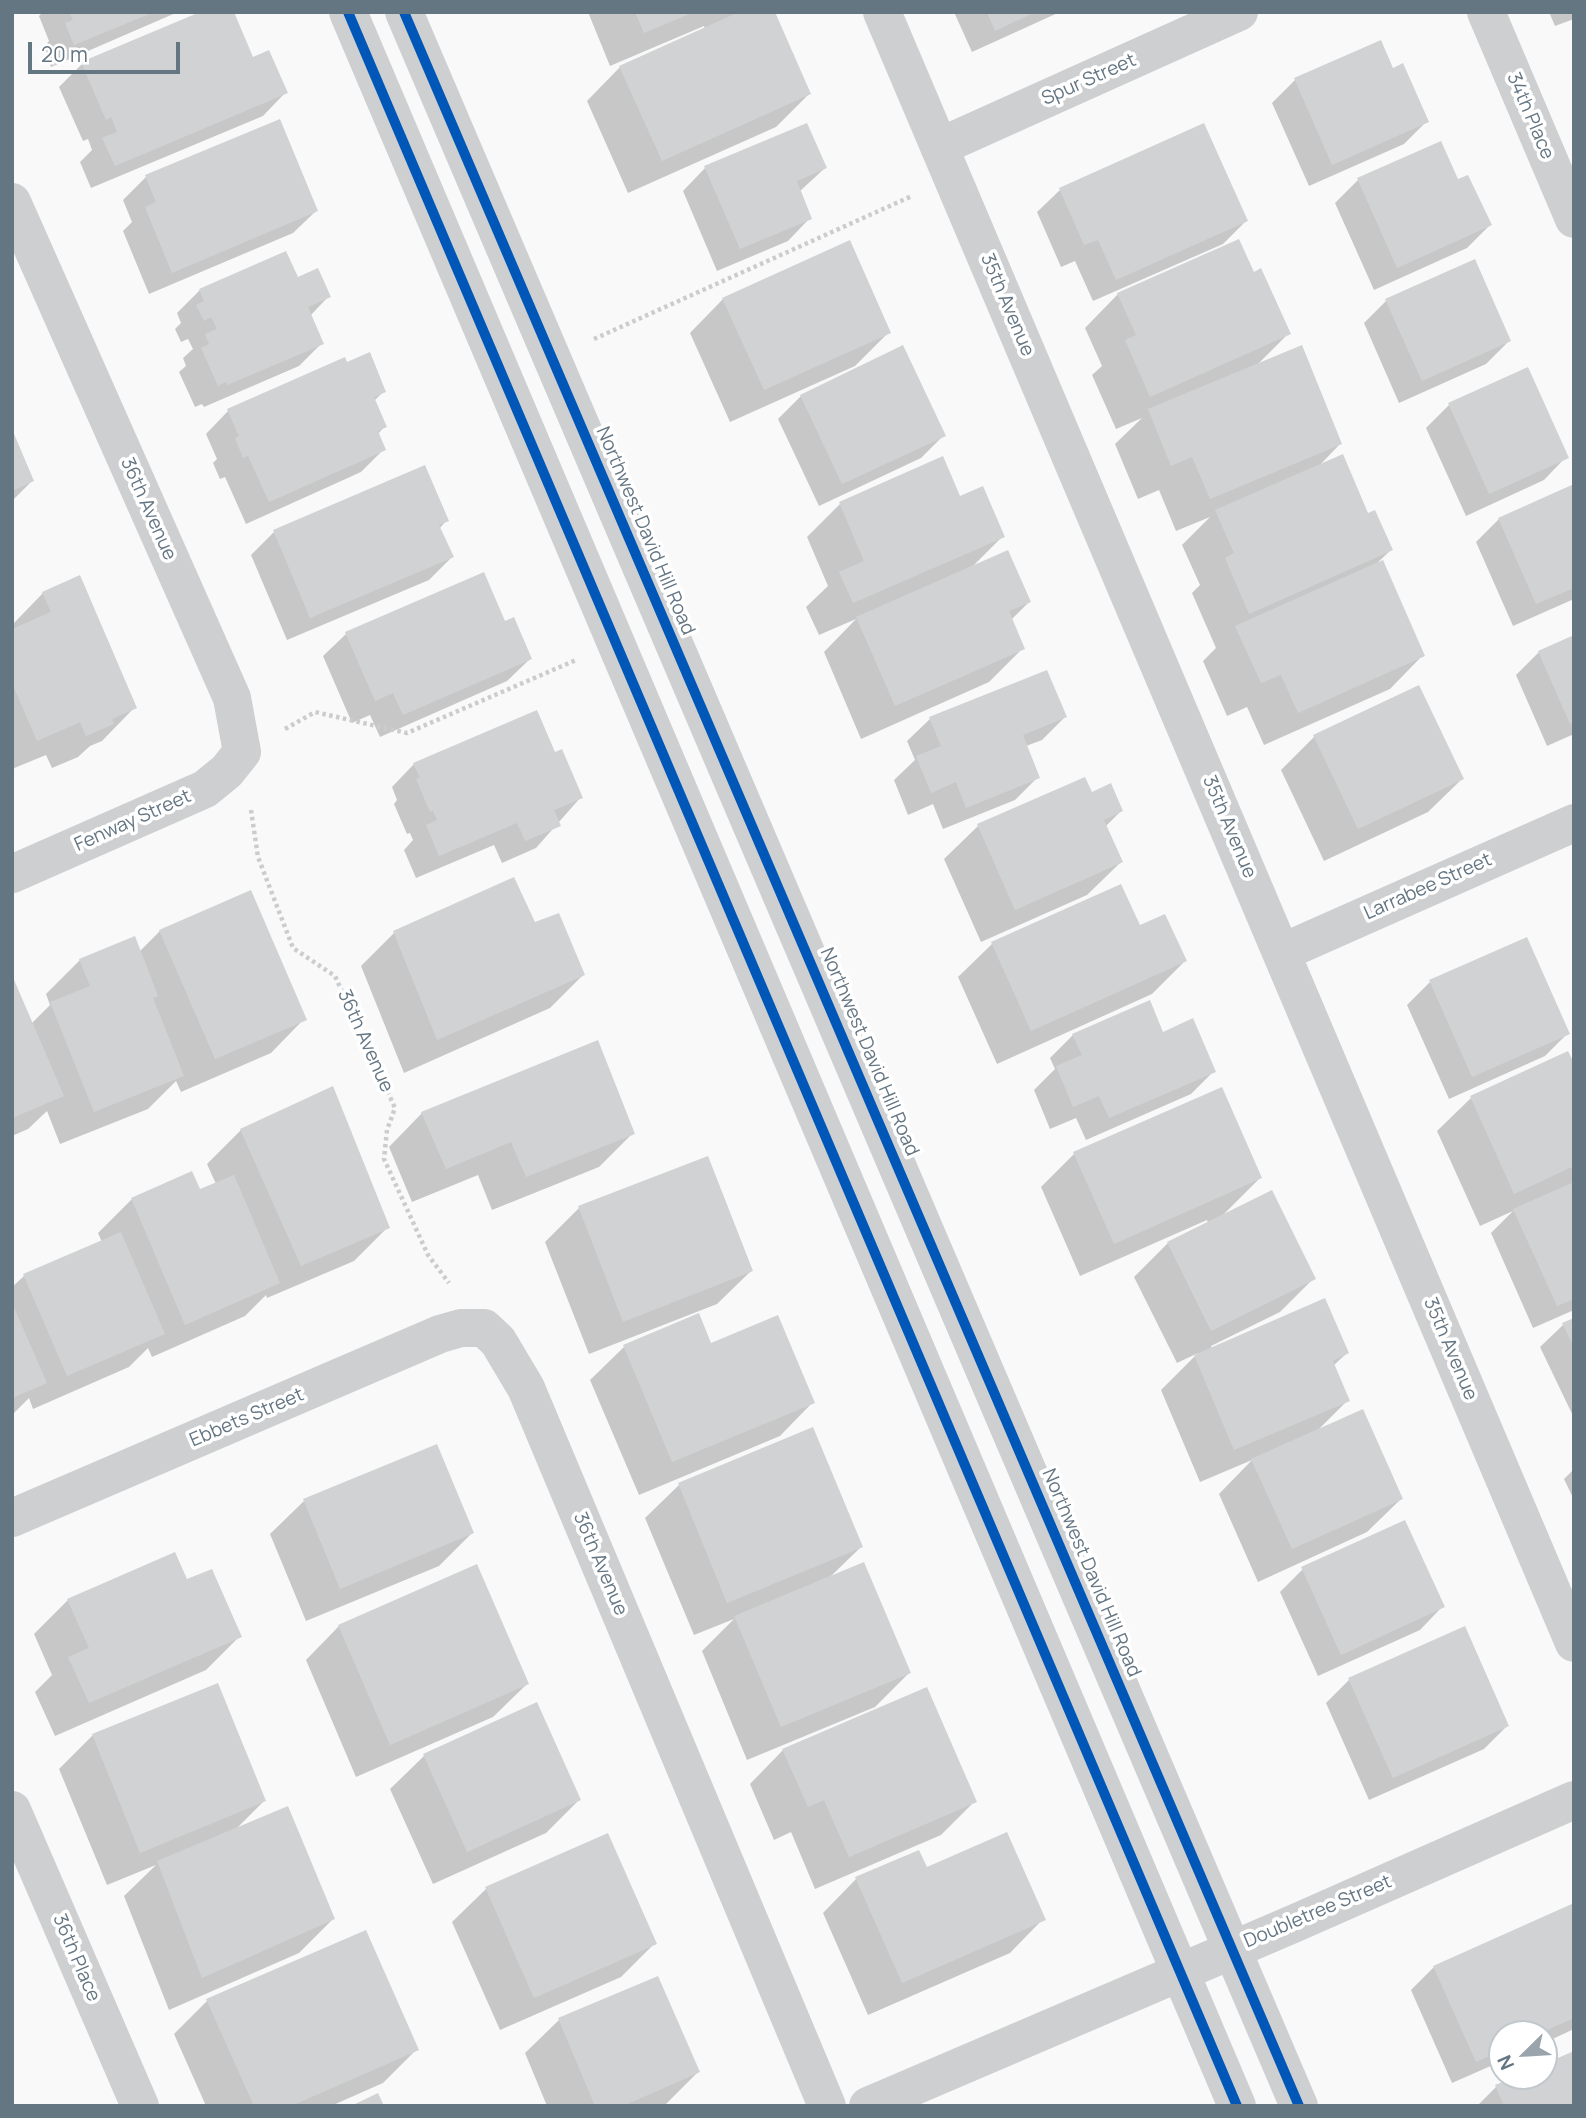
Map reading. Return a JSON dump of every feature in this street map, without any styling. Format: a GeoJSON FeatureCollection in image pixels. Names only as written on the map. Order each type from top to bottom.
{"type":"FeatureCollection","features":[{"type":"Feature","properties":{"kind":"street"},"geometry":{"type":"LineString","coordinates":[[348,12],[614,644],[1000,1541],[1237,2106]]}},
{"type":"Feature","properties":{"kind":"street","name":"Northwest David Hill Road"},"geometry":{"type":"LineString","coordinates":[[404,12],[1299,2106]]}},
{"type":"Feature","properties":{"kind":"street","name":"35th Avenue"},"geometry":{"type":"LineString","coordinates":[[882,12],[1574,1643]]}},
{"type":"Feature","properties":{"kind":"street","name":"Spur Street"},"geometry":{"type":"LineString","coordinates":[[946,162],[1239,12]]}},
{"type":"Feature","properties":{"kind":"street","name":"34th Place"},"geometry":{"type":"LineString","coordinates":[[1486,12],[1574,219]]}},
{"type":"Feature","properties":{"kind":"street","name":"36th Avenue"},"geometry":{"type":"LineString","coordinates":[[15,214],[232,698],[242,752]]}},
{"type":"Feature","properties":{"kind":"street","name":"Fenway Street"},"geometry":{"type":"LineString","coordinates":[[12,874],[205,789],[227,771],[242,752]]}},
{"type":"Feature","properties":{"kind":"street","name":"Larrabee Street"},"geometry":{"type":"LineString","coordinates":[[1283,952],[1574,823]]}},
{"type":"Feature","properties":{"kind":"street","name":"Ebbets Street"},"geometry":{"type":"LineString","coordinates":[[12,1518],[440,1334],[461,1328],[484,1328]]}},
{"type":"Feature","properties":{"kind":"street","name":"36th Avenue"},"geometry":{"type":"LineString","coordinates":[[484,1328],[498,1341],[526,1388],[827,2106]]}},
{"type":"Feature","properties":{"kind":"street","name":"Doubletree Street"},"geometry":{"type":"LineString","coordinates":[[868,2106],[1574,1800]]}},
{"type":"Feature","properties":{"kind":"street","name":"36th Place"},"geometry":{"type":"LineString","coordinates":[[12,1810],[140,2106]]}},
{"type":"Feature","properties":{"kind":"path"},"geometry":{"type":"LineString","coordinates":[[552,359],[946,162]]}},
{"type":"Feature","properties":{"kind":"path"},"geometry":{"type":"LineString","coordinates":[[242,752],[315,712],[407,733],[614,644]]}},
{"type":"Feature","properties":{"kind":"building"},"geometry":{"type":"Polygon","coordinates":[[[69,12],[154,12],[74,45],[65,23],[73,20],[69,12]]]}},
{"type":"Feature","properties":{"kind":"building"},"geometry":{"type":"Polygon","coordinates":[[[200,12],[234,12],[253,57],[269,50],[288,93],[115,166],[102,138],[117,132],[111,117],[106,120],[81,62],[200,12]]]}},
{"type":"Feature","properties":{"kind":"building"},"geometry":{"type":"Polygon","coordinates":[[[635,12],[694,12],[644,33],[635,12]]]}},
{"type":"Feature","properties":{"kind":"building"},"geometry":{"type":"Polygon","coordinates":[[[739,12],[775,12],[811,94],[662,161],[619,66],[739,12]]]}},
{"type":"Feature","properties":{"kind":"building"},"geometry":{"type":"Polygon","coordinates":[[[987,12],[1035,12],[995,31],[987,12]]]}},
{"type":"Feature","properties":{"kind":"building"},"geometry":{"type":"Polygon","coordinates":[[[1381,40],[1393,68],[1403,63],[1429,122],[1332,165],[1294,78],[1381,40]]]}},
{"type":"Feature","properties":{"kind":"building"},"geometry":{"type":"Polygon","coordinates":[[[280,119],[318,211],[172,273],[145,207],[156,202],[145,175],[280,119]]]}},
{"type":"Feature","properties":{"kind":"building"},"geometry":{"type":"Polygon","coordinates":[[[807,123],[827,168],[797,181],[812,219],[740,249],[704,166],[807,123]]]}},
{"type":"Feature","properties":{"kind":"building"},"geometry":{"type":"Polygon","coordinates":[[[1204,123],[1248,221],[1116,280],[1098,240],[1084,245],[1059,188],[1204,123]]]}},
{"type":"Feature","properties":{"kind":"building"},"geometry":{"type":"Polygon","coordinates":[[[1441,141],[1458,179],[1468,175],[1492,225],[1397,268],[1357,178],[1441,141]]]}},
{"type":"Feature","properties":{"kind":"building"},"geometry":{"type":"Polygon","coordinates":[[[1239,239],[1254,272],[1261,268],[1291,334],[1150,397],[1125,340],[1136,335],[1117,293],[1239,239]]]}},
{"type":"Feature","properties":{"kind":"building"},"geometry":{"type":"Polygon","coordinates":[[[850,240],[891,333],[764,390],[722,298],[850,240]]]}},
{"type":"Feature","properties":{"kind":"building"},"geometry":{"type":"Polygon","coordinates":[[[286,251],[298,277],[318,268],[331,297],[308,307],[324,344],[227,385],[226,382],[218,386],[201,348],[209,344],[205,334],[217,329],[211,317],[204,321],[196,305],[204,301],[199,289],[286,251]]]}},
{"type":"Feature","properties":{"kind":"building"},"geometry":{"type":"Polygon","coordinates":[[[1475,259],[1511,341],[1422,381],[1385,299],[1475,259]]]}},
{"type":"Feature","properties":{"kind":"building"},"geometry":{"type":"Polygon","coordinates":[[[903,345],[946,436],[842,484],[800,395],[903,345]]]}},
{"type":"Feature","properties":{"kind":"building"},"geometry":{"type":"Polygon","coordinates":[[[1302,345],[1342,444],[1210,499],[1192,457],[1171,466],[1148,409],[1302,345]]]}},
{"type":"Feature","properties":{"kind":"building"},"geometry":{"type":"Polygon","coordinates":[[[370,352],[386,392],[374,397],[387,427],[378,431],[386,450],[269,502],[248,456],[243,458],[235,438],[239,436],[227,409],[345,357],[347,362],[370,352]]]}},
{"type":"Feature","properties":{"kind":"building"},"geometry":{"type":"Polygon","coordinates":[[[1528,367],[1569,458],[1489,494],[1448,403],[1528,367]]]}},
{"type":"Feature","properties":{"kind":"building"},"geometry":{"type":"Polygon","coordinates":[[[12,429],[34,481],[12,491],[12,429]]]}},
{"type":"Feature","properties":{"kind":"building"},"geometry":{"type":"Polygon","coordinates":[[[1343,454],[1368,513],[1375,510],[1393,550],[1249,614],[1225,558],[1234,553],[1215,510],[1343,454]]]}},
{"type":"Feature","properties":{"kind":"building"},"geometry":{"type":"Polygon","coordinates":[[[943,456],[960,496],[983,486],[1005,537],[853,603],[839,572],[864,561],[839,502],[943,456]]]}},
{"type":"Feature","properties":{"kind":"building"},"geometry":{"type":"Polygon","coordinates":[[[425,465],[449,521],[439,525],[454,557],[310,618],[273,530],[425,465]]]}},
{"type":"Feature","properties":{"kind":"building"},"geometry":{"type":"Polygon","coordinates":[[[1574,484],[1574,588],[1536,604],[1498,518],[1574,484]]]}},
{"type":"Feature","properties":{"kind":"building"},"geometry":{"type":"Polygon","coordinates":[[[1008,550],[1031,602],[1009,611],[1025,649],[895,706],[856,617],[1008,550]]]}},
{"type":"Feature","properties":{"kind":"building"},"geometry":{"type":"Polygon","coordinates":[[[1383,560],[1425,656],[1298,713],[1281,675],[1261,683],[1235,626],[1383,560]]]}},
{"type":"Feature","properties":{"kind":"building"},"geometry":{"type":"Polygon","coordinates":[[[484,572],[505,621],[514,617],[532,659],[403,715],[393,693],[375,701],[345,632],[484,572]]]}},
{"type":"Feature","properties":{"kind":"building"},"geometry":{"type":"Polygon","coordinates":[[[80,575],[137,708],[112,719],[114,724],[86,736],[80,722],[37,741],[12,683],[12,629],[51,612],[42,592],[80,575]]]}},
{"type":"Feature","properties":{"kind":"building"},"geometry":{"type":"Polygon","coordinates":[[[1574,635],[1574,723],[1570,724],[1538,651],[1574,635]]]}},
{"type":"Feature","properties":{"kind":"building"},"geometry":{"type":"Polygon","coordinates":[[[1047,670],[1067,717],[1023,735],[1040,778],[966,808],[956,782],[931,793],[916,756],[941,746],[929,717],[1047,670]]]}},
{"type":"Feature","properties":{"kind":"building"},"geometry":{"type":"Polygon","coordinates":[[[1419,685],[1464,779],[1358,829],[1313,735],[1419,685]]]}},
{"type":"Feature","properties":{"kind":"building"},"geometry":{"type":"Polygon","coordinates":[[[537,710],[555,752],[562,749],[583,798],[554,810],[561,826],[525,841],[517,823],[439,856],[426,825],[437,820],[433,811],[430,812],[416,779],[420,778],[413,763],[537,710]]]}},
{"type":"Feature","properties":{"kind":"building"},"geometry":{"type":"Polygon","coordinates":[[[1085,777],[1092,792],[1111,783],[1123,811],[1104,820],[1123,862],[1015,910],[977,824],[1085,777]]]}},
{"type":"Feature","properties":{"kind":"building"},"geometry":{"type":"Polygon","coordinates":[[[514,877],[535,922],[559,913],[585,975],[437,1040],[393,931],[514,877]]]}},
{"type":"Feature","properties":{"kind":"building"},"geometry":{"type":"Polygon","coordinates":[[[1121,884],[1140,925],[1165,914],[1187,961],[1031,1031],[991,942],[1121,884]]]}},
{"type":"Feature","properties":{"kind":"building"},"geometry":{"type":"Polygon","coordinates":[[[251,890],[307,1020],[215,1059],[159,930],[251,890]]]}},
{"type":"Feature","properties":{"kind":"building"},"geometry":{"type":"Polygon","coordinates":[[[135,936],[158,996],[153,998],[184,1076],[94,1112],[50,1002],[90,986],[79,959],[135,936]]]}},
{"type":"Feature","properties":{"kind":"building"},"geometry":{"type":"Polygon","coordinates":[[[1527,937],[1570,1034],[1472,1077],[1429,980],[1527,937]]]}},
{"type":"Feature","properties":{"kind":"building"},"geometry":{"type":"Polygon","coordinates":[[[12,975],[64,1096],[12,1118],[12,975]]]}},
{"type":"Feature","properties":{"kind":"building"},"geometry":{"type":"Polygon","coordinates":[[[1150,1000],[1163,1032],[1193,1018],[1216,1072],[1109,1118],[1099,1096],[1073,1107],[1056,1066],[1082,1055],[1072,1034],[1150,1000]]]}},
{"type":"Feature","properties":{"kind":"building"},"geometry":{"type":"Polygon","coordinates":[[[598,1040],[635,1134],[526,1177],[511,1142],[446,1169],[421,1112],[598,1040]]]}},
{"type":"Feature","properties":{"kind":"building"},"geometry":{"type":"Polygon","coordinates":[[[1568,1051],[1574,1063],[1574,1166],[1514,1194],[1470,1096],[1568,1051]]]}},
{"type":"Feature","properties":{"kind":"building"},"geometry":{"type":"Polygon","coordinates":[[[333,1086],[390,1228],[301,1266],[240,1129],[333,1086]]]}},
{"type":"Feature","properties":{"kind":"building"},"geometry":{"type":"Polygon","coordinates":[[[1222,1087],[1262,1178],[1114,1244],[1073,1152],[1222,1087]]]}},
{"type":"Feature","properties":{"kind":"building"},"geometry":{"type":"Polygon","coordinates":[[[708,1156],[753,1271],[623,1322],[578,1206],[708,1156]]]}},
{"type":"Feature","properties":{"kind":"building"},"geometry":{"type":"Polygon","coordinates":[[[192,1171],[200,1189],[234,1175],[280,1283],[185,1325],[131,1198],[192,1171]]]}},
{"type":"Feature","properties":{"kind":"building"},"geometry":{"type":"Polygon","coordinates":[[[1574,1182],[1574,1299],[1557,1306],[1513,1209],[1574,1182]]]}},
{"type":"Feature","properties":{"kind":"building"},"geometry":{"type":"Polygon","coordinates":[[[1272,1190],[1316,1279],[1211,1331],[1167,1242],[1272,1190]]]}},
{"type":"Feature","properties":{"kind":"building"},"geometry":{"type":"Polygon","coordinates":[[[121,1232],[165,1334],[67,1376],[23,1274],[121,1232]]]}},
{"type":"Feature","properties":{"kind":"building"},"geometry":{"type":"Polygon","coordinates":[[[1325,1298],[1349,1353],[1333,1361],[1350,1401],[1234,1450],[1194,1355],[1325,1298]]]}},
{"type":"Feature","properties":{"kind":"building"},"geometry":{"type":"Polygon","coordinates":[[[12,1303],[47,1383],[12,1398],[12,1303]]]}},
{"type":"Feature","properties":{"kind":"building"},"geometry":{"type":"Polygon","coordinates":[[[699,1313],[711,1343],[778,1315],[815,1403],[672,1462],[623,1345],[699,1313]]]}},
{"type":"Feature","properties":{"kind":"building"},"geometry":{"type":"Polygon","coordinates":[[[1574,1318],[1574,1347],[1562,1323],[1574,1318]]]}},
{"type":"Feature","properties":{"kind":"building"},"geometry":{"type":"Polygon","coordinates":[[[1363,1409],[1403,1499],[1292,1549],[1251,1459],[1363,1409]]]}},
{"type":"Feature","properties":{"kind":"building"},"geometry":{"type":"Polygon","coordinates":[[[813,1427],[863,1547],[727,1603],[678,1483],[813,1427]]]}},
{"type":"Feature","properties":{"kind":"building"},"geometry":{"type":"Polygon","coordinates":[[[437,1444],[474,1533],[340,1589],[303,1499],[437,1444]]]}},
{"type":"Feature","properties":{"kind":"building"},"geometry":{"type":"Polygon","coordinates":[[[1405,1520],[1445,1607],[1341,1655],[1301,1567],[1405,1520]]]}},
{"type":"Feature","properties":{"kind":"building"},"geometry":{"type":"Polygon","coordinates":[[[175,1552],[187,1579],[212,1569],[242,1637],[89,1703],[68,1657],[89,1648],[67,1599],[175,1552]]]}},
{"type":"Feature","properties":{"kind":"building"},"geometry":{"type":"Polygon","coordinates":[[[864,1562],[911,1673],[781,1727],[734,1616],[864,1562]]]}},
{"type":"Feature","properties":{"kind":"building"},"geometry":{"type":"Polygon","coordinates":[[[477,1564],[529,1684],[390,1745],[338,1625],[477,1564]]]}},
{"type":"Feature","properties":{"kind":"building"},"geometry":{"type":"Polygon","coordinates":[[[1465,1626],[1509,1726],[1393,1778],[1348,1678],[1465,1626]]]}},
{"type":"Feature","properties":{"kind":"building"},"geometry":{"type":"Polygon","coordinates":[[[218,1683],[266,1801],[140,1853],[92,1734],[218,1683]]]}},
{"type":"Feature","properties":{"kind":"building"},"geometry":{"type":"Polygon","coordinates":[[[927,1687],[977,1802],[849,1857],[824,1800],[808,1807],[782,1749],[927,1687]]]}},
{"type":"Feature","properties":{"kind":"building"},"geometry":{"type":"Polygon","coordinates":[[[537,1702],[581,1800],[467,1852],[423,1754],[537,1702]]]}},
{"type":"Feature","properties":{"kind":"building"},"geometry":{"type":"Polygon","coordinates":[[[288,1806],[335,1919],[202,1978],[157,1861],[288,1806]]]}},
{"type":"Feature","properties":{"kind":"building"},"geometry":{"type":"Polygon","coordinates":[[[1007,1832],[1046,1920],[902,1983],[855,1877],[919,1850],[927,1867],[1007,1832]]]}},
{"type":"Feature","properties":{"kind":"building"},"geometry":{"type":"Polygon","coordinates":[[[608,1833],[657,1944],[534,1998],[485,1887],[608,1833]]]}},
{"type":"Feature","properties":{"kind":"building"},"geometry":{"type":"Polygon","coordinates":[[[1574,1903],[1574,2018],[1558,2025],[1558,2020],[1488,2020],[1488,2056],[1476,2062],[1433,1966],[1574,1903]]]}},
{"type":"Feature","properties":{"kind":"building"},"geometry":{"type":"Polygon","coordinates":[[[366,1930],[419,2050],[291,2106],[254,2106],[206,1999],[366,1930]]]}},
{"type":"Feature","properties":{"kind":"building"},"geometry":{"type":"Polygon","coordinates":[[[658,1976],[700,2072],[623,2106],[595,2106],[558,2018],[658,1976]]]}},
{"type":"Feature","properties":{"kind":"building"},"geometry":{"type":"Polygon","coordinates":[[[1574,2051],[1574,2106],[1504,2106],[1497,2090],[1558,2090],[1558,2058],[1574,2051]]]}},
{"type":"Feature","properties":{"kind":"building"},"geometry":{"type":"Polygon","coordinates":[[[378,2093],[384,2106],[351,2106],[378,2093]]]}},
{"type":"Feature","properties":{"kind":"cycle path"},"geometry":{"type":"LineString","coordinates":[[348,12],[1237,2106]]}},
{"type":"Feature","properties":{"kind":"cycle path"},"geometry":{"type":"LineString","coordinates":[[404,12],[1299,2106]]}}]}
